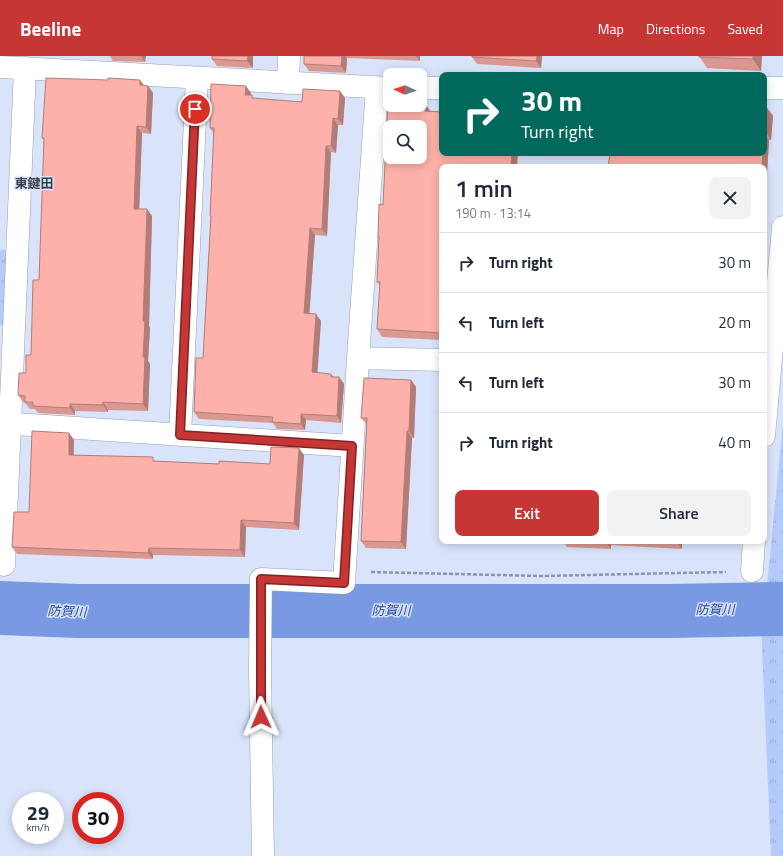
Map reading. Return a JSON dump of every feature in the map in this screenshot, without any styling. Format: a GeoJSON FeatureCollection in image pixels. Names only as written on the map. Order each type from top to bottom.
{"type":"FeatureCollection","features":[{"type":"Feature","properties":{"kind":"street"},"geometry":{"type":"LineString","coordinates":[[288,83],[289,56]]}},
{"type":"Feature","properties":{"kind":"street"},"geometry":{"type":"LineString","coordinates":[[0,67],[383,88]]}},
{"type":"Feature","properties":{"kind":"street"},"geometry":{"type":"LineString","coordinates":[[4,565],[5,423],[25,68]]}},
{"type":"Feature","properties":{"kind":"street"},"geometry":{"type":"LineString","coordinates":[[180,435],[197,78]]}},
{"type":"Feature","properties":{"kind":"street"},"geometry":{"type":"LineString","coordinates":[[427,88],[439,88]]}},
{"type":"Feature","properties":{"kind":"street"},"geometry":{"type":"LineString","coordinates":[[767,88],[783,88]]}},
{"type":"Feature","properties":{"kind":"street"},"geometry":{"type":"LineString","coordinates":[[263,856],[260,671],[261,579],[344,583],[358,358],[383,98]]}},
{"type":"Feature","properties":{"kind":"street"},"geometry":{"type":"LineString","coordinates":[[767,366],[768,342],[783,227]]}},
{"type":"Feature","properties":{"kind":"street"},"geometry":{"type":"LineString","coordinates":[[358,358],[439,360]]}},
{"type":"Feature","properties":{"kind":"street"},"geometry":{"type":"LineString","coordinates":[[5,423],[352,446]]}},
{"type":"Feature","properties":{"kind":"street"},"geometry":{"type":"LineString","coordinates":[[752,571],[754,544]]}},
{"type":"Feature","properties":{"kind":"path"},"geometry":{"type":"LineString","coordinates":[[345,572],[541,576],[752,571]]}},
{"type":"Feature","properties":{"kind":"green space"},"geometry":{"type":"Polygon","coordinates":[[[0,250],[13,250],[10,326],[0,325],[0,250]]]}},
{"type":"Feature","properties":{"kind":"green space"},"geometry":{"type":"Polygon","coordinates":[[[783,422],[783,597],[766,597],[783,422]]]}},
{"type":"Feature","properties":{"kind":"green space"},"geometry":{"type":"Polygon","coordinates":[[[761,623],[783,623],[783,856],[771,856],[761,623]]]}},
{"type":"Feature","properties":{"kind":"building"},"geometry":{"type":"Polygon","coordinates":[[[212,56],[248,56],[247,61],[212,59],[212,56]]]}},
{"type":"Feature","properties":{"kind":"building"},"geometry":{"type":"Polygon","coordinates":[[[304,56],[342,56],[341,66],[304,64],[304,56]]]}},
{"type":"Feature","properties":{"kind":"building"},"geometry":{"type":"Polygon","coordinates":[[[472,56],[537,56],[536,61],[472,56]]]}},
{"type":"Feature","properties":{"kind":"building"},"geometry":{"type":"Polygon","coordinates":[[[753,56],[753,59],[699,57],[753,56]]]}},
{"type":"Feature","properties":{"kind":"building"},"geometry":{"type":"Polygon","coordinates":[[[46,78],[108,80],[108,78],[140,80],[140,85],[148,86],[146,127],[137,126],[134,209],[147,209],[143,321],[145,321],[143,357],[145,357],[143,404],[103,402],[103,405],[70,404],[70,408],[33,406],[33,402],[25,402],[25,396],[18,395],[19,373],[26,373],[26,355],[31,355],[33,280],[39,280],[44,138],[42,138],[46,78]]]}},
{"type":"Feature","properties":{"kind":"building"},"geometry":{"type":"Polygon","coordinates":[[[211,84],[246,86],[245,95],[252,95],[252,98],[302,102],[303,89],[340,91],[338,119],[333,118],[331,146],[326,146],[322,229],[310,228],[304,313],[316,314],[312,372],[331,374],[331,377],[339,377],[337,416],[301,414],[301,424],[272,422],[273,417],[194,412],[196,358],[203,358],[211,216],[214,128],[210,128],[211,84]]]}},
{"type":"Feature","properties":{"kind":"building"},"geometry":{"type":"Polygon","coordinates":[[[388,112],[439,112],[439,156],[512,156],[511,164],[439,164],[439,333],[377,329],[380,282],[377,282],[379,204],[383,205],[385,164],[427,164],[427,120],[387,120],[388,112]]]}},
{"type":"Feature","properties":{"kind":"building"},"geometry":{"type":"Polygon","coordinates":[[[610,156],[763,156],[762,164],[608,164],[610,156]]]}},
{"type":"Feature","properties":{"kind":"building"},"geometry":{"type":"Polygon","coordinates":[[[364,378],[411,380],[401,542],[361,541],[367,418],[361,418],[364,378]]]}},
{"type":"Feature","properties":{"kind":"building"},"geometry":{"type":"Polygon","coordinates":[[[32,431],[69,433],[69,455],[153,457],[153,461],[219,464],[219,461],[270,464],[271,447],[299,448],[294,523],[241,520],[240,550],[149,548],[148,553],[12,547],[14,512],[29,512],[32,431]]]}},
{"type":"Feature","properties":{"kind":"waterway","name":"防賀川"},"geometry":{"type":"LineString","coordinates":[[0,608],[78,611],[669,611],[783,609]]}},
{"type":"Feature","properties":{"kind":"district","name":"東鍵田"},"geometry":{"type":"Point","coordinates":[34,183]}},
{"type":"Feature","properties":{"kind":"route"},"geometry":{"type":"LineString","coordinates":[[195,109],[180,435],[352,446],[344,583],[261,579],[261,717]]}}]}
